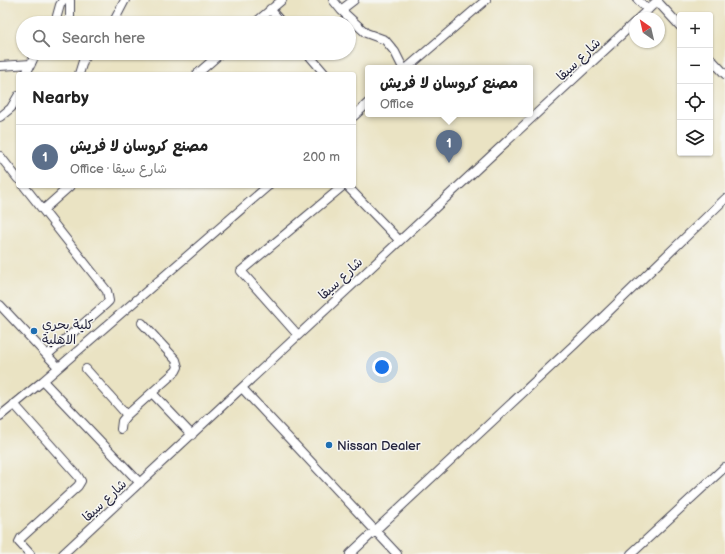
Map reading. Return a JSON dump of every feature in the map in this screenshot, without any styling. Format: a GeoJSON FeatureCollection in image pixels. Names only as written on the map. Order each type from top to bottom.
{"type":"FeatureCollection","features":[{"type":"Feature","properties":{"kind":"street"},"geometry":{"type":"LineString","coordinates":[[57,16],[63,0]]}},
{"type":"Feature","properties":{"kind":"street"},"geometry":{"type":"LineString","coordinates":[[70,0],[70,16]]}},
{"type":"Feature","properties":{"kind":"street"},"geometry":{"type":"LineString","coordinates":[[117,16],[125,0]]}},
{"type":"Feature","properties":{"kind":"street"},"geometry":{"type":"LineString","coordinates":[[262,16],[282,0]]}},
{"type":"Feature","properties":{"kind":"street"},"geometry":{"type":"LineString","coordinates":[[333,0],[348,16]]}},
{"type":"Feature","properties":{"kind":"street"},"geometry":{"type":"LineString","coordinates":[[341,10],[354,0]]}},
{"type":"Feature","properties":{"kind":"street"},"geometry":{"type":"LineString","coordinates":[[410,65],[486,0]]}},
{"type":"Feature","properties":{"kind":"street"},"geometry":{"type":"LineString","coordinates":[[638,0],[648,10]]}},
{"type":"Feature","properties":{"kind":"street"},"geometry":{"type":"LineString","coordinates":[[646,12],[657,1],[677,23]]}},
{"type":"Feature","properties":{"kind":"street"},"geometry":{"type":"LineString","coordinates":[[270,9],[276,16]]}},
{"type":"Feature","properties":{"kind":"street"},"geometry":{"type":"LineString","coordinates":[[356,24],[366,33],[385,40],[395,52],[402,65]]}},
{"type":"Feature","properties":{"kind":"street","name":"شارع سيقا"},"geometry":{"type":"LineString","coordinates":[[63,554],[242,388],[297,334],[541,111],[629,28]]}},
{"type":"Feature","properties":{"kind":"street"},"geometry":{"type":"LineString","coordinates":[[27,72],[33,60]]}},
{"type":"Feature","properties":{"kind":"street"},"geometry":{"type":"LineString","coordinates":[[80,72],[83,60]]}},
{"type":"Feature","properties":{"kind":"street"},"geometry":{"type":"LineString","coordinates":[[199,72],[213,60]]}},
{"type":"Feature","properties":{"kind":"street"},"geometry":{"type":"LineString","coordinates":[[313,60],[323,72]]}},
{"type":"Feature","properties":{"kind":"street"},"geometry":{"type":"LineString","coordinates":[[713,61],[725,74]]}},
{"type":"Feature","properties":{"kind":"street"},"geometry":{"type":"LineString","coordinates":[[0,66],[31,64]]}},
{"type":"Feature","properties":{"kind":"street"},"geometry":{"type":"LineString","coordinates":[[0,117],[11,108],[16,99]]}},
{"type":"Feature","properties":{"kind":"street"},"geometry":{"type":"LineString","coordinates":[[356,111],[365,105]]}},
{"type":"Feature","properties":{"kind":"street"},"geometry":{"type":"LineString","coordinates":[[0,156],[16,176]]}},
{"type":"Feature","properties":{"kind":"street"},"geometry":{"type":"LineString","coordinates":[[26,188],[107,291],[109,301],[46,355]]}},
{"type":"Feature","properties":{"kind":"street"},"geometry":{"type":"LineString","coordinates":[[43,210],[68,188]]}},
{"type":"Feature","properties":{"kind":"street"},"geometry":{"type":"LineString","coordinates":[[0,416],[43,381],[266,188]]}},
{"type":"Feature","properties":{"kind":"street"},"geometry":{"type":"LineString","coordinates":[[297,334],[241,272],[341,188]]}},
{"type":"Feature","properties":{"kind":"street"},"geometry":{"type":"LineString","coordinates":[[349,188],[399,240]]}},
{"type":"Feature","properties":{"kind":"street"},"geometry":{"type":"LineString","coordinates":[[350,554],[569,349],[725,199]]}},
{"type":"Feature","properties":{"kind":"street"},"geometry":{"type":"LineString","coordinates":[[0,305],[58,367]]}},
{"type":"Feature","properties":{"kind":"street"},"geometry":{"type":"LineString","coordinates":[[121,430],[122,421],[126,415],[176,371],[178,364],[142,323]]}},
{"type":"Feature","properties":{"kind":"street"},"geometry":{"type":"LineString","coordinates":[[86,369],[126,415]]}},
{"type":"Feature","properties":{"kind":"street"},"geometry":{"type":"LineString","coordinates":[[43,381],[140,483]]}},
{"type":"Feature","properties":{"kind":"street"},"geometry":{"type":"LineString","coordinates":[[242,388],[397,554]]}},
{"type":"Feature","properties":{"kind":"street"},"geometry":{"type":"LineString","coordinates":[[152,393],[192,435]]}},
{"type":"Feature","properties":{"kind":"street"},"geometry":{"type":"LineString","coordinates":[[14,404],[78,476],[80,481],[78,486],[21,538],[19,542],[21,546],[30,554]]}},
{"type":"Feature","properties":{"kind":"street"},"geometry":{"type":"LineString","coordinates":[[631,554],[725,468]]}},
{"type":"Feature","properties":{"kind":"place","name":"مصنع كروسان لا فريش"},"geometry":{"type":"Point","coordinates":[449,163]}},
{"type":"Feature","properties":{"kind":"place","name":"كلية بحري الاهلية"},"geometry":{"type":"Point","coordinates":[34,331]}},
{"type":"Feature","properties":{"kind":"place","name":"Nissan Dealer"},"geometry":{"type":"Point","coordinates":[329,445]}}]}
